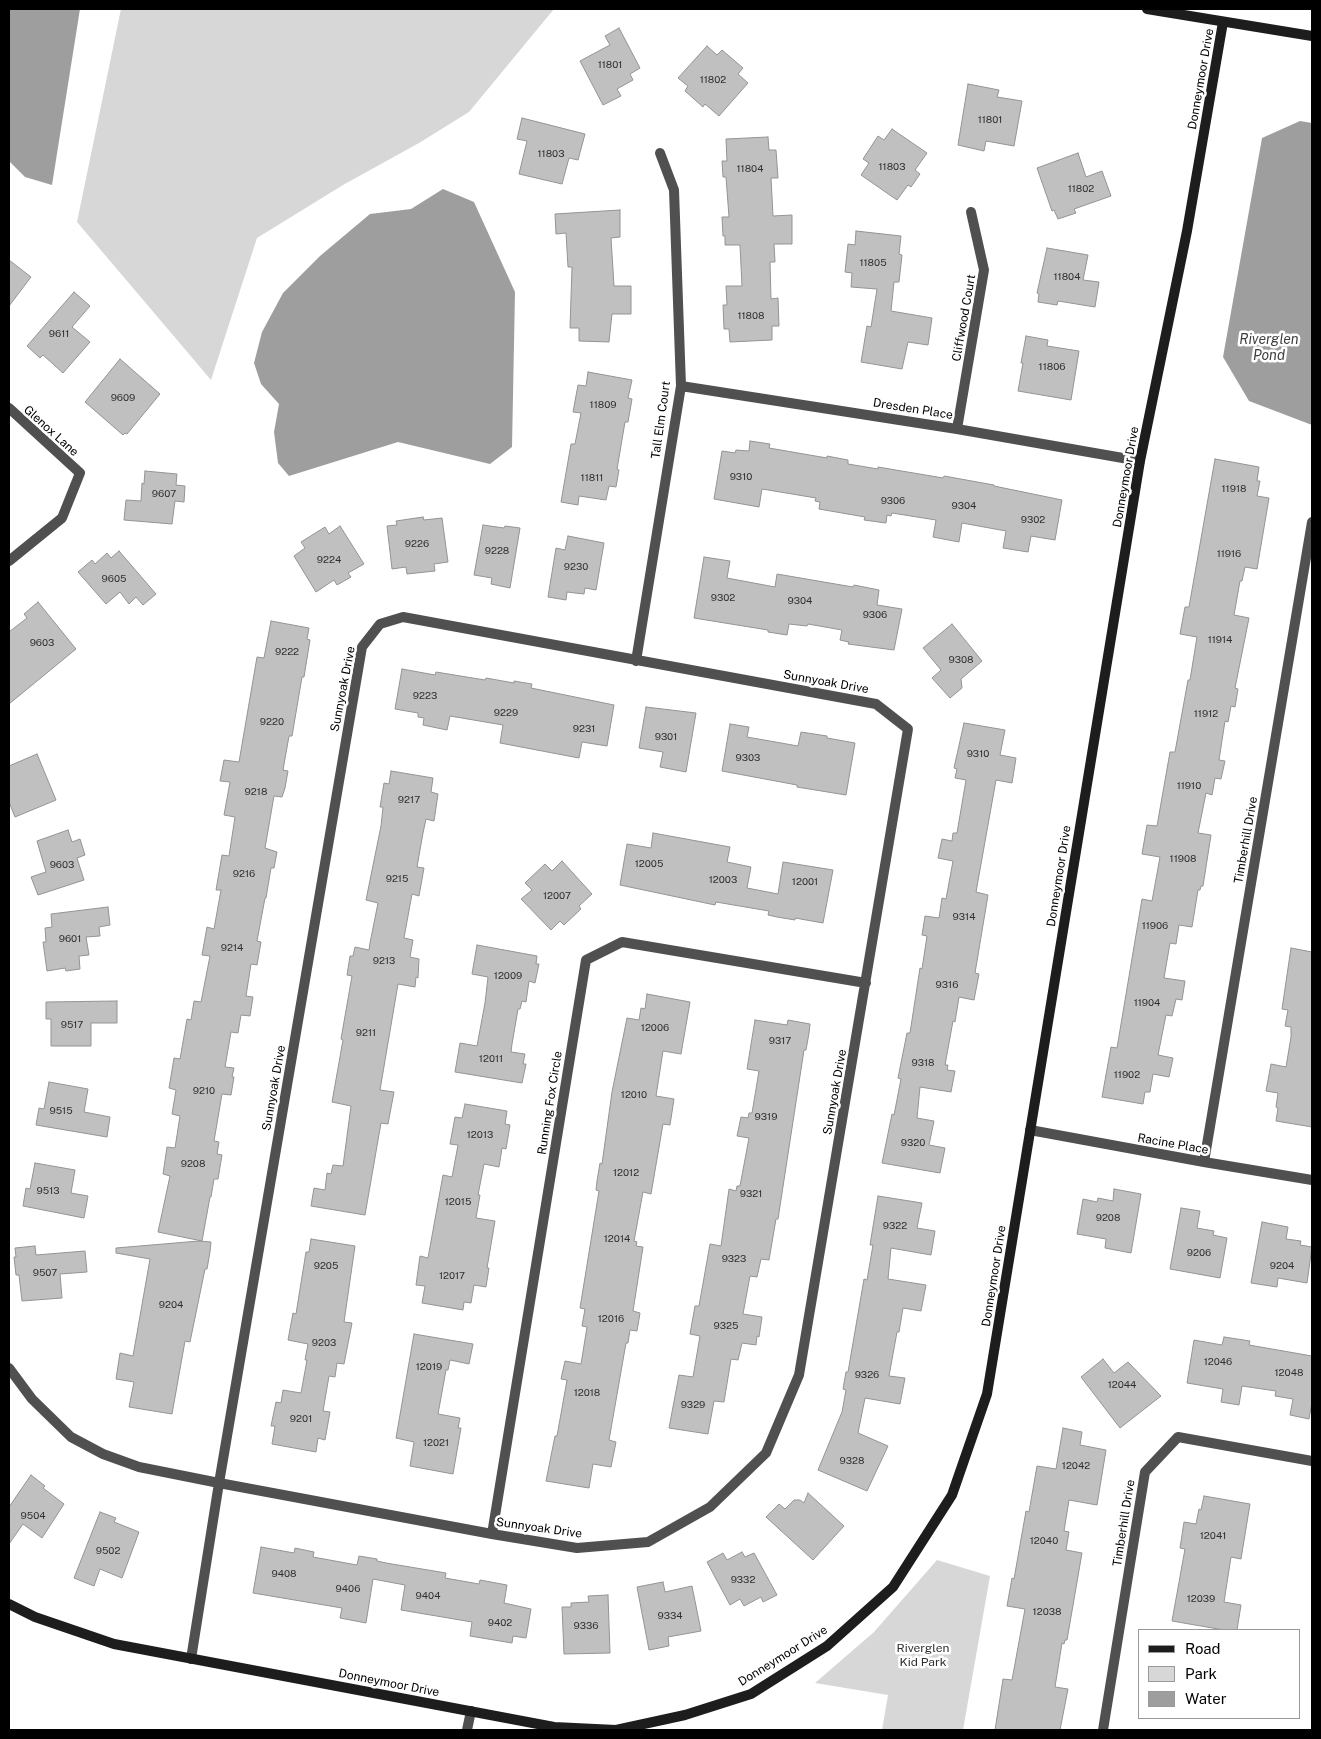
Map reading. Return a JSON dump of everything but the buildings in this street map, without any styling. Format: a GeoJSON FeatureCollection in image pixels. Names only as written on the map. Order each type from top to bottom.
{"type":"FeatureCollection","features":[{"type":"Feature","properties":{"kind":"street"},"geometry":{"type":"LineString","coordinates":[[1147,9],[1312,36]]}},
{"type":"Feature","properties":{"kind":"street","name":"Donneymoor Drive"},"geometry":{"type":"LineString","coordinates":[[9,1604],[35,1617],[114,1644],[554,1728],[616,1730],[685,1715],[751,1694],[827,1646],[893,1588],[952,1495],[987,1394],[1140,461],[1187,230],[1223,22]]}},
{"type":"Feature","properties":{"kind":"street","name":"Tall Elm Court"},"geometry":{"type":"LineString","coordinates":[[636,661],[680,386],[674,190],[660,152]]}},
{"type":"Feature","properties":{"kind":"street","name":"Cliffwood Court"},"geometry":{"type":"LineString","coordinates":[[957,429],[984,270],[970,212]]}},
{"type":"Feature","properties":{"kind":"street","name":"Dresden Place"},"geometry":{"type":"LineString","coordinates":[[680,386],[957,429],[1140,461]]}},
{"type":"Feature","properties":{"kind":"street","name":"Glenox Lane"},"geometry":{"type":"LineString","coordinates":[[9,408],[80,474],[62,518],[9,561]]}},
{"type":"Feature","properties":{"kind":"street","name":"Timberhill Drive"},"geometry":{"type":"LineString","coordinates":[[1204,1162],[1312,522]]}},
{"type":"Feature","properties":{"kind":"street","name":"Sunnyoak Drive"},"geometry":{"type":"LineString","coordinates":[[9,1368],[32,1399],[71,1437],[103,1454],[139,1468],[219,1483],[492,1534],[577,1548],[648,1542],[710,1507],[766,1453],[799,1375],[908,729],[876,704],[403,617],[380,624],[362,647],[219,1483],[191,1659]]}},
{"type":"Feature","properties":{"kind":"street","name":"Running Fox Circle"},"geometry":{"type":"LineString","coordinates":[[492,1534],[586,960],[622,942],[866,983]]}},
{"type":"Feature","properties":{"kind":"street","name":"Racine Place"},"geometry":{"type":"LineString","coordinates":[[1030,1130],[1312,1180]]}},
{"type":"Feature","properties":{"kind":"street","name":"Timberhill Drive"},"geometry":{"type":"LineString","coordinates":[[1103,1730],[1145,1472],[1178,1436],[1312,1461]]}},
{"type":"Feature","properties":{"kind":"street"},"geometry":{"type":"LineString","coordinates":[[467,1730],[471,1711]]}},
{"type":"Feature","properties":{"kind":"green space"},"geometry":{"type":"Polygon","coordinates":[[[121,9],[554,9],[469,112],[419,143],[343,185],[257,238],[211,380],[77,222],[121,9]]]}},
{"type":"Feature","properties":{"kind":"green space","name":"Riverglen Kid Park"},"geometry":{"type":"Polygon","coordinates":[[[937,1560],[990,1576],[963,1730],[882,1730],[888,1695],[815,1683],[874,1632],[937,1560]]]}},
{"type":"Feature","properties":{"kind":"water"},"geometry":{"type":"Polygon","coordinates":[[[9,9],[80,9],[52,185],[25,177],[9,161],[9,9]]]}},
{"type":"Feature","properties":{"kind":"water","name":"Riverglen Pond"},"geometry":{"type":"Polygon","coordinates":[[[1300,121],[1312,123],[1312,425],[1249,401],[1223,357],[1262,138],[1300,121]]]}},
{"type":"Feature","properties":{"kind":"water"},"geometry":{"type":"Polygon","coordinates":[[[443,189],[474,202],[515,292],[512,447],[490,464],[398,442],[289,476],[278,463],[274,432],[279,404],[261,384],[254,363],[262,332],[283,293],[320,256],[370,214],[411,209],[443,189]]]}}]}
